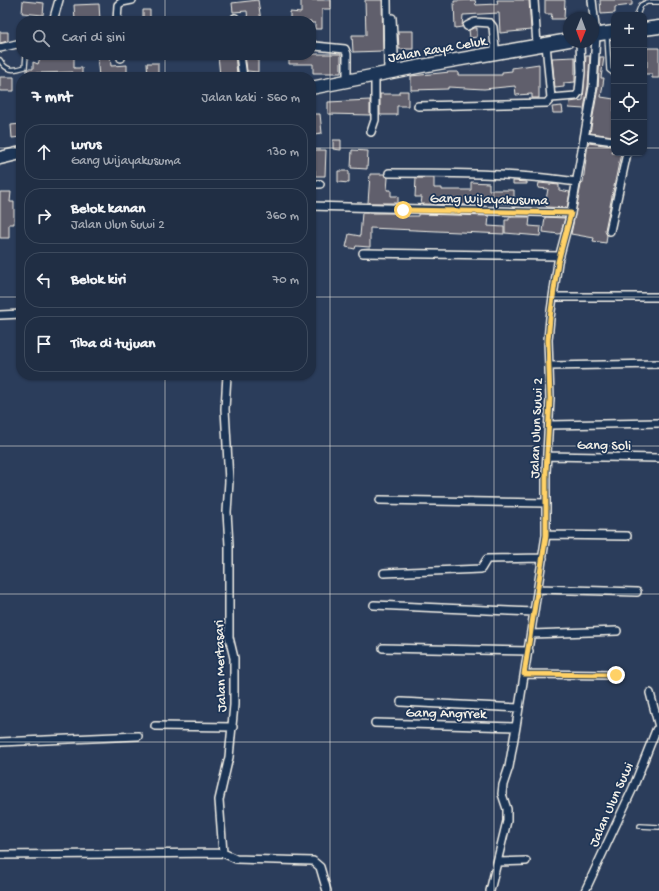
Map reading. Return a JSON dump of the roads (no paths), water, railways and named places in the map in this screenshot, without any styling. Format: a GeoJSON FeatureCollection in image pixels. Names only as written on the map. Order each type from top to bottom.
{"type":"FeatureCollection","features":[{"type":"Feature","properties":{"kind":"highway"},"geometry":{"type":"LineString","coordinates":[[647,29],[659,27]]}},
{"type":"Feature","properties":{"kind":"highway","name":"Jalan Raya Celuk"},"geometry":{"type":"LineString","coordinates":[[316,87],[496,50],[563,41]]}},
{"type":"Feature","properties":{"kind":"highway"},"geometry":{"type":"LineString","coordinates":[[0,158],[16,154]]}},
{"type":"Feature","properties":{"kind":"street"},"geometry":{"type":"LineString","coordinates":[[54,16],[59,0]]}},
{"type":"Feature","properties":{"kind":"street"},"geometry":{"type":"LineString","coordinates":[[118,16],[118,5],[122,2],[132,0]]}},
{"type":"Feature","properties":{"kind":"street"},"geometry":{"type":"LineString","coordinates":[[386,0],[392,72]]}},
{"type":"Feature","properties":{"kind":"street"},"geometry":{"type":"LineString","coordinates":[[390,0],[392,72]]}},
{"type":"Feature","properties":{"kind":"street"},"geometry":{"type":"LineString","coordinates":[[534,0],[551,98]]}},
{"type":"Feature","properties":{"kind":"street","name":"Jalan Ulun Suwi 2"},"geometry":{"type":"LineString","coordinates":[[490,891],[498,862],[507,815],[502,794],[503,784],[509,767],[516,727],[532,634],[534,612],[539,590],[546,536],[550,426],[550,366],[548,340],[560,256],[577,182],[602,34],[592,0]]}},
{"type":"Feature","properties":{"kind":"street"},"geometry":{"type":"LineString","coordinates":[[467,26],[475,22],[490,23],[493,27],[496,50]]}},
{"type":"Feature","properties":{"kind":"street"},"geometry":{"type":"LineString","coordinates":[[0,48],[16,44]]}},
{"type":"Feature","properties":{"kind":"street"},"geometry":{"type":"LineString","coordinates":[[316,46],[345,50],[347,54],[347,80]]}},
{"type":"Feature","properties":{"kind":"street"},"geometry":{"type":"LineString","coordinates":[[418,106],[547,103],[551,98],[576,96],[579,92],[581,72],[580,48]]}},
{"type":"Feature","properties":{"kind":"street"},"geometry":{"type":"LineString","coordinates":[[241,60],[242,72]]}},
{"type":"Feature","properties":{"kind":"street"},"geometry":{"type":"LineString","coordinates":[[371,132],[375,120],[375,75]]}},
{"type":"Feature","properties":{"kind":"street"},"geometry":{"type":"LineString","coordinates":[[585,137],[611,141]]}},
{"type":"Feature","properties":{"kind":"street"},"geometry":{"type":"LineString","coordinates":[[610,231],[626,156]]}},
{"type":"Feature","properties":{"kind":"street"},"geometry":{"type":"LineString","coordinates":[[389,173],[484,173],[536,176],[577,182]]}},
{"type":"Feature","properties":{"kind":"street","name":"Gang Wijayakusuma"},"geometry":{"type":"LineString","coordinates":[[316,206],[571,213]]}},
{"type":"Feature","properties":{"kind":"street"},"geometry":{"type":"LineString","coordinates":[[363,253],[560,256]]}},
{"type":"Feature","properties":{"kind":"street"},"geometry":{"type":"LineString","coordinates":[[554,297],[659,296]]}},
{"type":"Feature","properties":{"kind":"street"},"geometry":{"type":"LineString","coordinates":[[0,315],[16,314]]}},
{"type":"Feature","properties":{"kind":"street"},"geometry":{"type":"LineString","coordinates":[[550,366],[659,364]]}},
{"type":"Feature","properties":{"kind":"street","name":"Jalan Mertasari"},"geometry":{"type":"LineString","coordinates":[[223,853],[219,800],[233,726],[234,664],[229,637],[229,545],[227,512],[229,481],[225,409],[227,380]]}},
{"type":"Feature","properties":{"kind":"street"},"geometry":{"type":"LineString","coordinates":[[550,426],[659,423]]}},
{"type":"Feature","properties":{"kind":"street","name":"Gang Soli"},"geometry":{"type":"LineString","coordinates":[[548,456],[659,458]]}},
{"type":"Feature","properties":{"kind":"street"},"geometry":{"type":"LineString","coordinates":[[380,500],[546,503]]}},
{"type":"Feature","properties":{"kind":"street"},"geometry":{"type":"LineString","coordinates":[[546,536],[627,536]]}},
{"type":"Feature","properties":{"kind":"street"},"geometry":{"type":"LineString","coordinates":[[384,573],[481,569],[487,559],[543,558]]}},
{"type":"Feature","properties":{"kind":"street"},"geometry":{"type":"LineString","coordinates":[[539,590],[637,592]]}},
{"type":"Feature","properties":{"kind":"street"},"geometry":{"type":"LineString","coordinates":[[374,605],[534,612]]}},
{"type":"Feature","properties":{"kind":"street"},"geometry":{"type":"LineString","coordinates":[[532,634],[617,631]]}},
{"type":"Feature","properties":{"kind":"street"},"geometry":{"type":"LineString","coordinates":[[383,648],[529,651]]}},
{"type":"Feature","properties":{"kind":"street"},"geometry":{"type":"LineString","coordinates":[[524,674],[616,675]]}},
{"type":"Feature","properties":{"kind":"street"},"geometry":{"type":"LineString","coordinates":[[650,693],[659,728]]}},
{"type":"Feature","properties":{"kind":"street"},"geometry":{"type":"LineString","coordinates":[[401,702],[519,708]]}},
{"type":"Feature","properties":{"kind":"street","name":"Gang Angrrek"},"geometry":{"type":"LineString","coordinates":[[375,723],[516,727]]}},
{"type":"Feature","properties":{"kind":"street"},"geometry":{"type":"LineString","coordinates":[[155,726],[233,726]]}},
{"type":"Feature","properties":{"kind":"street","name":"Jalan Ulun Suwi"},"geometry":{"type":"LineString","coordinates":[[585,891],[633,788],[656,730],[659,728]]}},
{"type":"Feature","properties":{"kind":"street"},"geometry":{"type":"LineString","coordinates":[[0,742],[138,736]]}},
{"type":"Feature","properties":{"kind":"street"},"geometry":{"type":"LineString","coordinates":[[0,855],[223,853],[236,859],[313,861],[320,867],[327,891]]}},
{"type":"Feature","properties":{"kind":"street"},"geometry":{"type":"LineString","coordinates":[[498,862],[526,861]]}},
{"type":"Feature","properties":{"kind":"lane"},"geometry":{"type":"LineString","coordinates":[[638,12],[641,5],[647,2],[659,2]]}},
{"type":"Feature","properties":{"kind":"lane"},"geometry":{"type":"LineString","coordinates":[[602,34],[609,70],[611,72]]}},
{"type":"Feature","properties":{"kind":"lane"},"geometry":{"type":"LineString","coordinates":[[0,60],[3,66],[12,70],[25,67],[26,60]]}},
{"type":"Feature","properties":{"kind":"lane"},"geometry":{"type":"LineString","coordinates":[[640,826],[659,827]]}}]}
